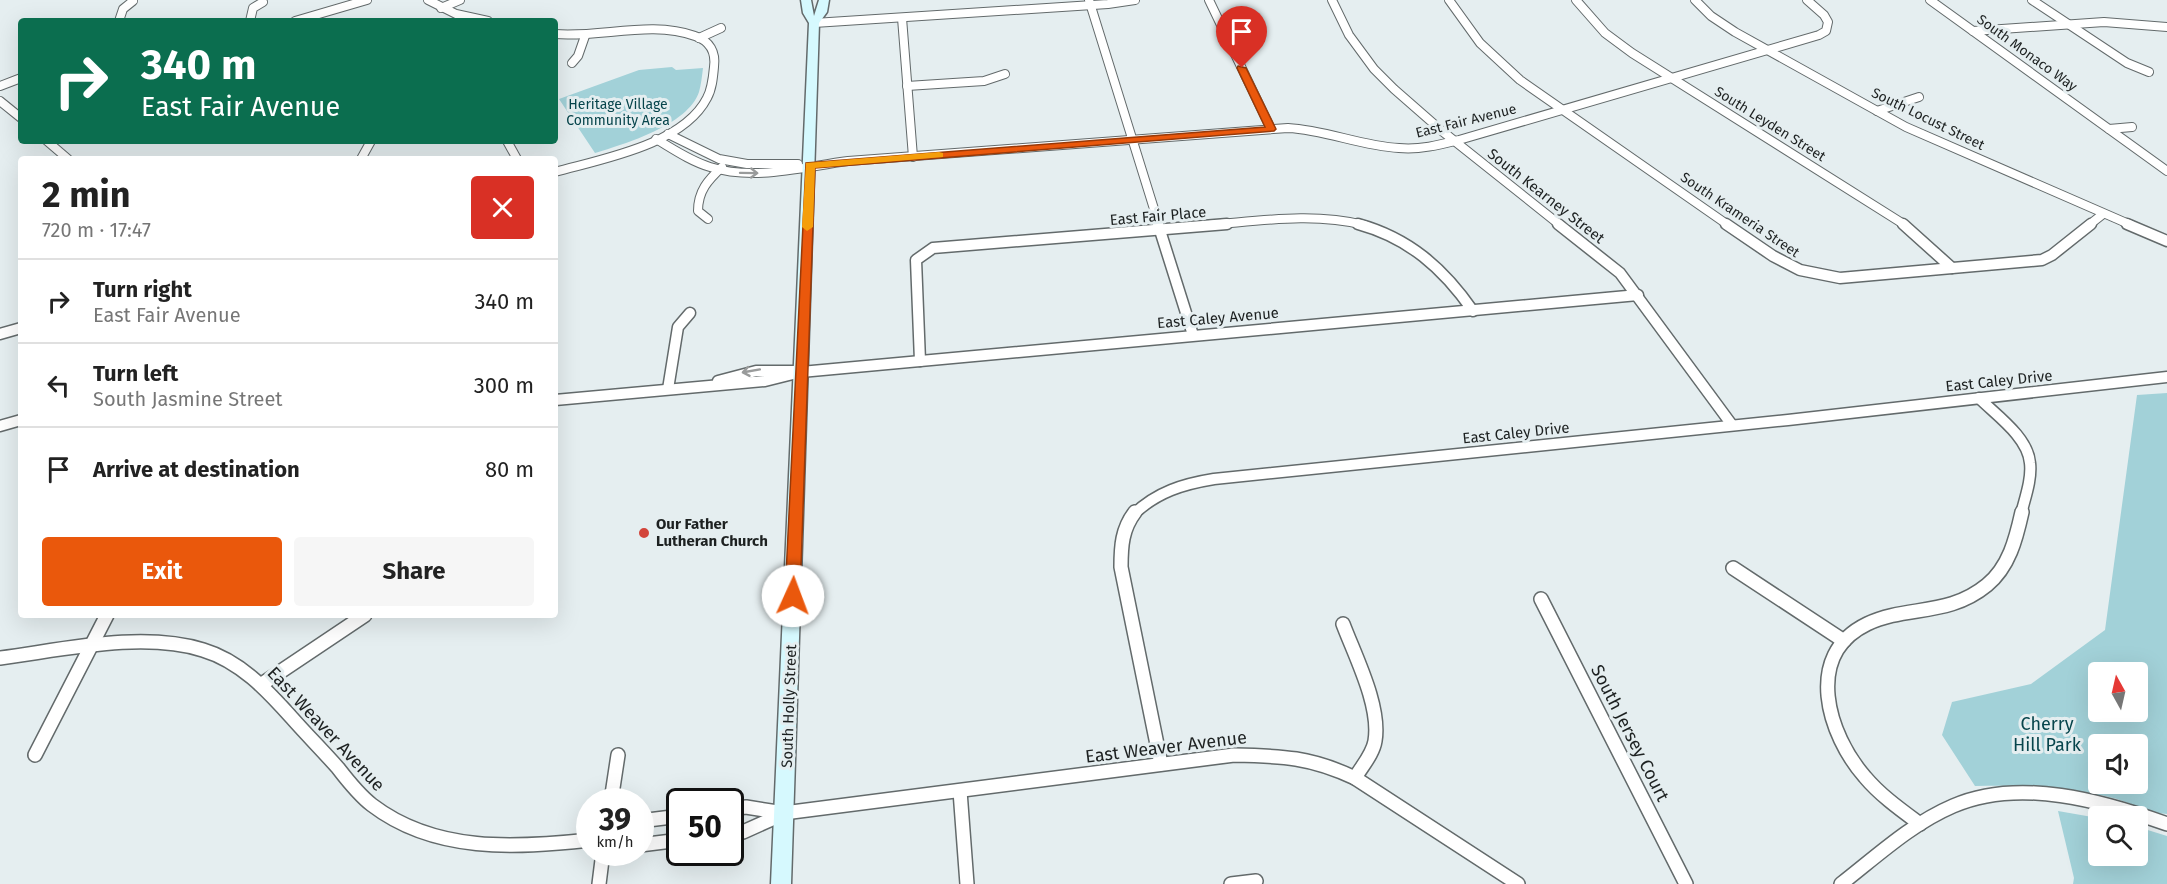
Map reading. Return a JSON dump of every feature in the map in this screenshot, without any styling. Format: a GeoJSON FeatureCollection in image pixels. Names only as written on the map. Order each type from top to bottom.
{"type":"FeatureCollection","features":[{"type":"Feature","properties":{"kind":"main road","name":"South Holly Street"},"geometry":{"type":"LineString","coordinates":[[781,884],[810,165],[814,23],[808,13],[806,0]]}},
{"type":"Feature","properties":{"kind":"main road","name":"South Holly Street"},"geometry":{"type":"LineString","coordinates":[[814,23],[822,12],[824,0]]}},
{"type":"Feature","properties":{"kind":"street"},"geometry":{"type":"LineString","coordinates":[[309,18],[367,0]]}},
{"type":"Feature","properties":{"kind":"street"},"geometry":{"type":"LineString","coordinates":[[428,0],[441,8],[477,18]]}},
{"type":"Feature","properties":{"kind":"street"},"geometry":{"type":"LineString","coordinates":[[441,8],[460,0]]}},
{"type":"Feature","properties":{"kind":"street"},"geometry":{"type":"LineString","coordinates":[[814,23],[1135,0]]}},
{"type":"Feature","properties":{"kind":"street"},"geometry":{"type":"LineString","coordinates":[[1209,0],[1271,129]]}},
{"type":"Feature","properties":{"kind":"street","name":"South Kearney Street"},"geometry":{"type":"LineString","coordinates":[[1332,0],[1349,35],[1380,76],[1454,141],[1613,267],[1638,295],[1732,425]]}},
{"type":"Feature","properties":{"kind":"street","name":"South Krameria Street"},"geometry":{"type":"LineString","coordinates":[[1449,0],[1468,30],[1493,56],[1562,110],[1773,256],[1800,270],[1840,278],[2033,261],[2048,258],[2103,214]]}},
{"type":"Feature","properties":{"kind":"street","name":"South Leyden Street"},"geometry":{"type":"LineString","coordinates":[[1576,0],[1605,33],[1672,79],[1898,219],[1952,268]]}},
{"type":"Feature","properties":{"kind":"street","name":"South Locust Street"},"geometry":{"type":"LineString","coordinates":[[1695,0],[1723,25],[1906,127],[2165,242]]}},
{"type":"Feature","properties":{"kind":"street","name":"East Fair Avenue"},"geometry":{"type":"LineString","coordinates":[[668,134],[708,154],[747,164],[810,165],[1271,129],[1320,130],[1378,146],[1398,149],[1429,147],[1812,38],[1826,31],[1828,25],[1827,18],[1807,0]]}},
{"type":"Feature","properties":{"kind":"street","name":"South Monaco Way"},"geometry":{"type":"LineString","coordinates":[[1930,0],[2167,171]]}},
{"type":"Feature","properties":{"kind":"street"},"geometry":{"type":"LineString","coordinates":[[2032,0],[2127,63],[2149,72]]}},
{"type":"Feature","properties":{"kind":"street"},"geometry":{"type":"LineString","coordinates":[[120,18],[123,9],[134,2]]}},
{"type":"Feature","properties":{"kind":"street"},"geometry":{"type":"LineString","coordinates":[[251,18],[254,8],[263,2]]}},
{"type":"Feature","properties":{"kind":"street"},"geometry":{"type":"LineString","coordinates":[[1089,3],[1193,335]]}},
{"type":"Feature","properties":{"kind":"street"},"geometry":{"type":"LineString","coordinates":[[902,18],[913,157]]}},
{"type":"Feature","properties":{"kind":"street"},"geometry":{"type":"LineString","coordinates":[[1973,31],[2121,22],[2167,27]]}},
{"type":"Feature","properties":{"kind":"street"},"geometry":{"type":"LineString","coordinates":[[699,38],[721,28]]}},
{"type":"Feature","properties":{"kind":"street"},"geometry":{"type":"LineString","coordinates":[[558,34],[585,36],[671,31],[699,38],[709,44],[716,54],[711,90],[705,103],[695,115],[668,134],[656,139],[618,154],[558,171]]}},
{"type":"Feature","properties":{"kind":"street"},"geometry":{"type":"LineString","coordinates":[[572,63],[578,56],[585,36]]}},
{"type":"Feature","properties":{"kind":"street"},"geometry":{"type":"LineString","coordinates":[[907,86],[984,81],[1005,74]]}},
{"type":"Feature","properties":{"kind":"street"},"geometry":{"type":"LineString","coordinates":[[0,86],[18,79]]}},
{"type":"Feature","properties":{"kind":"street"},"geometry":{"type":"LineString","coordinates":[[1877,111],[1919,97]]}},
{"type":"Feature","properties":{"kind":"street"},"geometry":{"type":"LineString","coordinates":[[0,101],[18,116]]}},
{"type":"Feature","properties":{"kind":"street"},"geometry":{"type":"LineString","coordinates":[[2109,129],[2132,127]]}},
{"type":"Feature","properties":{"kind":"street","name":"East Fair Avenue"},"geometry":{"type":"LineString","coordinates":[[656,139],[698,162],[720,170],[766,173],[810,165]]}},
{"type":"Feature","properties":{"kind":"street"},"geometry":{"type":"LineString","coordinates":[[50,144],[64,156]]}},
{"type":"Feature","properties":{"kind":"street"},"geometry":{"type":"LineString","coordinates":[[708,219],[698,211],[699,195],[706,181],[729,161]]}},
{"type":"Feature","properties":{"kind":"street","name":"East Fair Place"},"geometry":{"type":"LineString","coordinates":[[920,360],[916,260],[933,248],[1312,217],[1342,219],[1369,225],[1394,235],[1420,251],[1460,291],[1473,311]]}},
{"type":"Feature","properties":{"kind":"street","name":"East Caley Avenue"},"geometry":{"type":"LineString","coordinates":[[558,399],[765,381],[801,372],[920,360],[1638,295]]}},
{"type":"Feature","properties":{"kind":"street"},"geometry":{"type":"LineString","coordinates":[[668,389],[678,327],[690,313]]}},
{"type":"Feature","properties":{"kind":"street"},"geometry":{"type":"LineString","coordinates":[[0,334],[18,329]]}},
{"type":"Feature","properties":{"kind":"street","name":"East Caley Drive"},"geometry":{"type":"LineString","coordinates":[[1161,764],[1119,555],[1127,525],[1143,505],[1154,496],[1180,485],[1214,479],[2167,377]]}},
{"type":"Feature","properties":{"kind":"street"},"geometry":{"type":"LineString","coordinates":[[1920,824],[1865,777],[1846,750],[1833,722],[1828,704],[1827,677],[1836,651],[1860,627],[1876,621],[1951,605],[1974,594],[1994,580],[2008,561],[2016,537],[2031,463],[2020,441],[1979,398]]}},
{"type":"Feature","properties":{"kind":"street"},"geometry":{"type":"LineString","coordinates":[[0,426],[18,421]]}},
{"type":"Feature","properties":{"kind":"street"},"geometry":{"type":"LineString","coordinates":[[1733,568],[1844,641]]}},
{"type":"Feature","properties":{"kind":"street","name":"South Jersey Court"},"geometry":{"type":"LineString","coordinates":[[1541,598],[1686,884]]}},
{"type":"Feature","properties":{"kind":"street"},"geometry":{"type":"LineString","coordinates":[[35,755],[105,618]]}},
{"type":"Feature","properties":{"kind":"street"},"geometry":{"type":"LineString","coordinates":[[262,684],[361,618]]}},
{"type":"Feature","properties":{"kind":"street"},"geometry":{"type":"LineString","coordinates":[[1343,624],[1377,726],[1374,743],[1355,778]]}},
{"type":"Feature","properties":{"kind":"street","name":"East Weaver Avenue"},"geometry":{"type":"LineString","coordinates":[[0,658],[138,644],[185,646],[203,650],[233,662],[262,684],[370,804],[401,825],[447,841],[491,847],[544,846],[576,842]]}},
{"type":"Feature","properties":{"kind":"street","name":"East Weaver Avenue"},"geometry":{"type":"LineString","coordinates":[[744,807],[784,813],[1234,755],[1274,754],[1320,763],[1355,778],[1518,884]]}},
{"type":"Feature","properties":{"kind":"street"},"geometry":{"type":"LineString","coordinates":[[613,788],[618,755]]}},
{"type":"Feature","properties":{"kind":"street"},"geometry":{"type":"LineString","coordinates":[[960,791],[967,884]]}},
{"type":"Feature","properties":{"kind":"street"},"geometry":{"type":"LineString","coordinates":[[1841,884],[1920,824],[1957,804],[1976,799],[2014,795],[2068,798],[2097,803],[2167,824]]}},
{"type":"Feature","properties":{"kind":"street","name":"East Weaver Avenue"},"geometry":{"type":"LineString","coordinates":[[744,832],[784,813]]}},
{"type":"Feature","properties":{"kind":"street"},"geometry":{"type":"LineString","coordinates":[[599,884],[601,866]]}},
{"type":"Feature","properties":{"kind":"street"},"geometry":{"type":"LineString","coordinates":[[1231,884],[1256,881]]}},
{"type":"Feature","properties":{"kind":"green space","name":"Heritage Village Community Area"},"geometry":{"type":"Polygon","coordinates":[[[672,67],[676,70],[703,68],[699,92],[693,104],[654,132],[595,153],[559,99],[639,70],[672,67]]]}},
{"type":"Feature","properties":{"kind":"green space","name":"Cherry Hill Park"},"geometry":{"type":"Polygon","coordinates":[[[2167,393],[2167,814],[2148,810],[2148,806],[2138,806],[2094,794],[2148,794],[2148,734],[2088,734],[2088,793],[2026,786],[1975,786],[1942,735],[1952,702],[2031,684],[2105,630],[2137,395],[2167,393]]]}},
{"type":"Feature","properties":{"kind":"green space"},"geometry":{"type":"Polygon","coordinates":[[[2058,811],[2088,816],[2088,866],[2148,866],[2148,830],[2167,836],[2167,884],[2073,884],[2074,878],[2058,811]]]}},
{"type":"Feature","properties":{"kind":"slow traffic"},"geometry":{"type":"LineString","coordinates":[[807,227],[810,165],[939,155]]}},
{"type":"Feature","properties":{"kind":"place","name":"Our Father Lutheran Church"},"geometry":{"type":"Point","coordinates":[644,533]}},
{"type":"Feature","properties":{"kind":"route"},"geometry":{"type":"LineString","coordinates":[[793,596],[810,165],[1271,129],[1242,68]]}}]}
